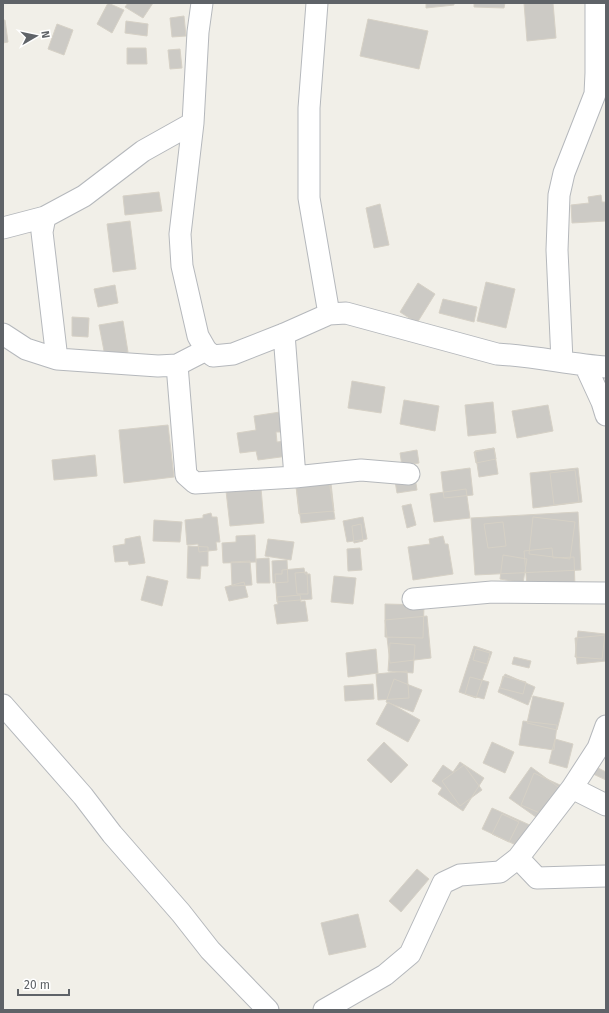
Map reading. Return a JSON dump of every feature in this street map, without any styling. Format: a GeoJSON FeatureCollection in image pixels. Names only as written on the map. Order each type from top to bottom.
{"type":"FeatureCollection","features":[{"type":"Feature","properties":{"kind":"street"},"geometry":{"type":"LineString","coordinates":[[202,3],[198,32],[193,123],[180,234],[182,266],[198,336],[206,350],[213,356],[233,354],[329,314],[346,313],[497,354],[523,355],[606,367]]}},
{"type":"Feature","properties":{"kind":"street"},"geometry":{"type":"LineString","coordinates":[[317,3],[309,108],[309,198],[329,314]]}},
{"type":"Feature","properties":{"kind":"street"},"geometry":{"type":"LineString","coordinates":[[562,361],[557,250],[559,195],[564,173],[595,94],[601,74],[596,3]]}},
{"type":"Feature","properties":{"kind":"street"},"geometry":{"type":"LineString","coordinates":[[3,228],[45,217],[84,196],[142,151],[193,123]]}},
{"type":"Feature","properties":{"kind":"street"},"geometry":{"type":"LineString","coordinates":[[45,217],[42,232],[57,359]]}},
{"type":"Feature","properties":{"kind":"street"},"geometry":{"type":"LineString","coordinates":[[3,334],[26,349],[57,359],[158,366],[177,365],[206,350]]}},
{"type":"Feature","properties":{"kind":"street"},"geometry":{"type":"LineString","coordinates":[[284,334],[296,477]]}},
{"type":"Feature","properties":{"kind":"street"},"geometry":{"type":"LineString","coordinates":[[177,365],[186,475],[195,483],[296,477],[361,470],[409,474]]}},
{"type":"Feature","properties":{"kind":"street"},"geometry":{"type":"LineString","coordinates":[[585,365],[602,402],[606,415]]}},
{"type":"Feature","properties":{"kind":"street"},"geometry":{"type":"LineString","coordinates":[[413,598],[492,592],[606,593]]}},
{"type":"Feature","properties":{"kind":"street"},"geometry":{"type":"LineString","coordinates":[[3,705],[83,796],[112,834],[181,913],[210,950],[268,1010]]}},
{"type":"Feature","properties":{"kind":"street"},"geometry":{"type":"LineString","coordinates":[[324,1010],[386,975],[410,954],[443,883],[460,875],[500,872],[518,858],[572,788],[598,748],[606,726]]}},
{"type":"Feature","properties":{"kind":"street"},"geometry":{"type":"LineString","coordinates":[[572,788],[606,805]]}},
{"type":"Feature","properties":{"kind":"street"},"geometry":{"type":"LineString","coordinates":[[518,858],[537,878],[606,876]]}},
{"type":"Feature","properties":{"kind":"building"},"geometry":{"type":"Polygon","coordinates":[[[108,3],[124,10],[112,33],[97,24],[108,3]]]}},
{"type":"Feature","properties":{"kind":"building"},"geometry":{"type":"Polygon","coordinates":[[[128,3],[153,3],[143,18],[125,7],[128,3]]]}},
{"type":"Feature","properties":{"kind":"building"},"geometry":{"type":"Polygon","coordinates":[[[426,3],[454,3],[454,5],[426,8],[426,3]]]}},
{"type":"Feature","properties":{"kind":"building"},"geometry":{"type":"Polygon","coordinates":[[[474,3],[505,3],[504,8],[474,7],[474,3]]]}},
{"type":"Feature","properties":{"kind":"building"},"geometry":{"type":"Polygon","coordinates":[[[524,3],[553,3],[556,38],[527,41],[524,3]]]}},
{"type":"Feature","properties":{"kind":"building"},"geometry":{"type":"Polygon","coordinates":[[[184,16],[186,36],[172,37],[170,18],[184,16]]]}},
{"type":"Feature","properties":{"kind":"building"},"geometry":{"type":"Polygon","coordinates":[[[368,19],[428,31],[419,69],[360,56],[368,19]]]}},
{"type":"Feature","properties":{"kind":"building"},"geometry":{"type":"Polygon","coordinates":[[[3,20],[5,20],[8,42],[3,43],[3,20]]]}},
{"type":"Feature","properties":{"kind":"building"},"geometry":{"type":"Polygon","coordinates":[[[126,21],[148,24],[147,36],[125,33],[126,21]]]}},
{"type":"Feature","properties":{"kind":"building"},"geometry":{"type":"Polygon","coordinates":[[[57,24],[73,30],[64,55],[48,49],[57,24]]]}},
{"type":"Feature","properties":{"kind":"building"},"geometry":{"type":"Polygon","coordinates":[[[127,48],[146,48],[147,64],[127,64],[127,48]]]}},
{"type":"Feature","properties":{"kind":"building"},"geometry":{"type":"Polygon","coordinates":[[[180,49],[182,68],[170,69],[168,50],[180,49]]]}},
{"type":"Feature","properties":{"kind":"building"},"geometry":{"type":"Polygon","coordinates":[[[159,192],[162,211],[125,215],[123,196],[159,192]]]}},
{"type":"Feature","properties":{"kind":"building"},"geometry":{"type":"Polygon","coordinates":[[[601,195],[602,202],[606,202],[606,221],[572,223],[571,205],[589,203],[588,197],[601,195]]]}},
{"type":"Feature","properties":{"kind":"building"},"geometry":{"type":"Polygon","coordinates":[[[380,204],[389,245],[374,248],[366,208],[380,204]]]}},
{"type":"Feature","properties":{"kind":"building"},"geometry":{"type":"Polygon","coordinates":[[[130,221],[136,269],[113,272],[107,224],[130,221]]]}},
{"type":"Feature","properties":{"kind":"building"},"geometry":{"type":"Polygon","coordinates":[[[486,282],[515,289],[506,328],[477,321],[486,282]]]}},
{"type":"Feature","properties":{"kind":"building"},"geometry":{"type":"Polygon","coordinates":[[[418,283],[435,294],[417,323],[400,312],[418,283]]]}},
{"type":"Feature","properties":{"kind":"building"},"geometry":{"type":"Polygon","coordinates":[[[115,285],[118,303],[98,307],[94,289],[115,285]]]}},
{"type":"Feature","properties":{"kind":"building"},"geometry":{"type":"Polygon","coordinates":[[[443,299],[477,307],[474,322],[439,313],[443,299]]]}},
{"type":"Feature","properties":{"kind":"building"},"geometry":{"type":"Polygon","coordinates":[[[72,317],[89,318],[88,337],[72,336],[72,317]]]}},
{"type":"Feature","properties":{"kind":"building"},"geometry":{"type":"Polygon","coordinates":[[[123,321],[128,352],[105,356],[99,325],[123,321]]]}},
{"type":"Feature","properties":{"kind":"building"},"geometry":{"type":"Polygon","coordinates":[[[352,381],[385,387],[381,413],[348,408],[352,381]]]}},
{"type":"Feature","properties":{"kind":"building"},"geometry":{"type":"Polygon","coordinates":[[[404,400],[439,406],[435,431],[400,424],[404,400]]]}},
{"type":"Feature","properties":{"kind":"building"},"geometry":{"type":"Polygon","coordinates":[[[493,402],[496,433],[468,436],[465,405],[493,402]]]}},
{"type":"Feature","properties":{"kind":"building"},"geometry":{"type":"Polygon","coordinates":[[[548,405],[553,431],[517,438],[512,411],[548,405]]]}},
{"type":"Feature","properties":{"kind":"building"},"geometry":{"type":"Polygon","coordinates":[[[280,412],[283,432],[276,432],[277,442],[286,441],[288,456],[258,460],[256,451],[240,453],[237,433],[256,430],[254,416],[280,412]]]}},
{"type":"Feature","properties":{"kind":"building"},"geometry":{"type":"Polygon","coordinates":[[[168,425],[174,477],[124,483],[119,430],[168,425]]]}},
{"type":"Feature","properties":{"kind":"building"},"geometry":{"type":"Polygon","coordinates":[[[494,448],[498,474],[479,477],[475,451],[494,448]]]}},
{"type":"Feature","properties":{"kind":"building"},"geometry":{"type":"Polygon","coordinates":[[[494,448],[496,459],[476,463],[474,452],[494,448]]]}},
{"type":"Feature","properties":{"kind":"building"},"geometry":{"type":"Polygon","coordinates":[[[417,450],[419,463],[402,466],[400,453],[417,450]]]}},
{"type":"Feature","properties":{"kind":"building"},"geometry":{"type":"Polygon","coordinates":[[[95,455],[97,476],[54,480],[52,460],[95,455]]]}},
{"type":"Feature","properties":{"kind":"building"},"geometry":{"type":"Polygon","coordinates":[[[470,468],[473,495],[444,498],[441,472],[470,468]]]}},
{"type":"Feature","properties":{"kind":"building"},"geometry":{"type":"Polygon","coordinates":[[[578,468],[582,502],[533,508],[530,473],[578,468]]]}},
{"type":"Feature","properties":{"kind":"building"},"geometry":{"type":"Polygon","coordinates":[[[575,470],[579,502],[554,505],[550,473],[575,470]]]}},
{"type":"Feature","properties":{"kind":"building"},"geometry":{"type":"Polygon","coordinates":[[[328,474],[335,519],[301,523],[295,479],[328,474]]]}},
{"type":"Feature","properties":{"kind":"building"},"geometry":{"type":"Polygon","coordinates":[[[415,477],[417,490],[397,493],[395,481],[415,477]]]}},
{"type":"Feature","properties":{"kind":"building"},"geometry":{"type":"Polygon","coordinates":[[[331,483],[334,511],[299,514],[296,486],[331,483]]]}},
{"type":"Feature","properties":{"kind":"building"},"geometry":{"type":"Polygon","coordinates":[[[261,488],[264,523],[230,526],[226,491],[261,488]]]}},
{"type":"Feature","properties":{"kind":"building"},"geometry":{"type":"Polygon","coordinates":[[[466,489],[470,518],[434,522],[430,494],[466,489]]]}},
{"type":"Feature","properties":{"kind":"building"},"geometry":{"type":"Polygon","coordinates":[[[411,504],[416,525],[407,528],[402,506],[411,504]]]}},
{"type":"Feature","properties":{"kind":"building"},"geometry":{"type":"Polygon","coordinates":[[[578,512],[581,570],[475,575],[471,518],[578,512]]]}},
{"type":"Feature","properties":{"kind":"building"},"geometry":{"type":"Polygon","coordinates":[[[211,513],[212,517],[217,517],[220,542],[216,542],[217,550],[199,552],[198,544],[187,545],[185,520],[203,518],[203,515],[211,513]]]}},
{"type":"Feature","properties":{"kind":"building"},"geometry":{"type":"Polygon","coordinates":[[[363,517],[367,539],[347,542],[343,521],[363,517]]]}},
{"type":"Feature","properties":{"kind":"building"},"geometry":{"type":"Polygon","coordinates":[[[533,517],[575,522],[570,559],[529,554],[533,517]]]}},
{"type":"Feature","properties":{"kind":"building"},"geometry":{"type":"Polygon","coordinates":[[[154,520],[182,522],[180,542],[153,541],[154,520]]]}},
{"type":"Feature","properties":{"kind":"building"},"geometry":{"type":"Polygon","coordinates":[[[503,522],[506,546],[488,548],[484,524],[503,522]]]}},
{"type":"Feature","properties":{"kind":"building"},"geometry":{"type":"Polygon","coordinates":[[[361,524],[363,541],[354,543],[352,526],[361,524]]]}},
{"type":"Feature","properties":{"kind":"building"},"geometry":{"type":"Polygon","coordinates":[[[255,535],[256,562],[223,563],[222,543],[236,542],[236,536],[255,535]]]}},
{"type":"Feature","properties":{"kind":"building"},"geometry":{"type":"Polygon","coordinates":[[[140,536],[145,563],[129,565],[128,561],[115,562],[113,546],[125,544],[125,539],[140,536]]]}},
{"type":"Feature","properties":{"kind":"building"},"geometry":{"type":"Polygon","coordinates":[[[443,536],[445,544],[448,544],[453,574],[413,580],[408,547],[430,544],[429,539],[443,536]]]}},
{"type":"Feature","properties":{"kind":"building"},"geometry":{"type":"Polygon","coordinates":[[[268,539],[294,542],[291,560],[265,556],[268,539]]]}},
{"type":"Feature","properties":{"kind":"building"},"geometry":{"type":"Polygon","coordinates":[[[188,546],[208,547],[208,566],[201,566],[200,579],[187,578],[188,546]]]}},
{"type":"Feature","properties":{"kind":"building"},"geometry":{"type":"Polygon","coordinates":[[[360,548],[362,570],[348,571],[347,549],[360,548]]]}},
{"type":"Feature","properties":{"kind":"building"},"geometry":{"type":"Polygon","coordinates":[[[552,548],[553,558],[574,557],[575,587],[527,586],[524,551],[552,548]]]}},
{"type":"Feature","properties":{"kind":"building"},"geometry":{"type":"Polygon","coordinates":[[[503,555],[527,559],[523,583],[500,579],[503,555]]]}},
{"type":"Feature","properties":{"kind":"building"},"geometry":{"type":"Polygon","coordinates":[[[269,558],[270,583],[257,583],[256,559],[269,558]]]}},
{"type":"Feature","properties":{"kind":"building"},"geometry":{"type":"Polygon","coordinates":[[[287,560],[288,582],[273,583],[272,561],[287,560]]]}},
{"type":"Feature","properties":{"kind":"building"},"geometry":{"type":"Polygon","coordinates":[[[250,561],[252,585],[232,586],[231,562],[250,561]]]}},
{"type":"Feature","properties":{"kind":"building"},"geometry":{"type":"Polygon","coordinates":[[[304,568],[305,574],[310,574],[312,599],[277,602],[275,574],[282,574],[282,570],[304,568]]]}},
{"type":"Feature","properties":{"kind":"building"},"geometry":{"type":"Polygon","coordinates":[[[307,572],[308,594],[297,594],[295,573],[307,572]]]}},
{"type":"Feature","properties":{"kind":"building"},"geometry":{"type":"Polygon","coordinates":[[[147,576],[168,581],[162,606],[141,600],[147,576]]]}},
{"type":"Feature","properties":{"kind":"building"},"geometry":{"type":"Polygon","coordinates":[[[334,576],[356,578],[353,604],[331,602],[334,576]]]}},
{"type":"Feature","properties":{"kind":"building"},"geometry":{"type":"Polygon","coordinates":[[[244,582],[248,597],[229,601],[225,587],[244,582]]]}},
{"type":"Feature","properties":{"kind":"building"},"geometry":{"type":"Polygon","coordinates":[[[300,595],[301,602],[305,601],[308,621],[277,624],[274,605],[278,604],[277,597],[300,595]]]}},
{"type":"Feature","properties":{"kind":"building"},"geometry":{"type":"Polygon","coordinates":[[[385,604],[424,605],[423,638],[385,637],[385,604]]]}},
{"type":"Feature","properties":{"kind":"building"},"geometry":{"type":"Polygon","coordinates":[[[427,616],[431,658],[390,663],[385,620],[427,616]]]}},
{"type":"Feature","properties":{"kind":"building"},"geometry":{"type":"Polygon","coordinates":[[[578,631],[605,634],[602,659],[575,657],[578,631]]]}},
{"type":"Feature","properties":{"kind":"building"},"geometry":{"type":"Polygon","coordinates":[[[606,635],[606,661],[577,664],[575,638],[606,635]]]}},
{"type":"Feature","properties":{"kind":"building"},"geometry":{"type":"Polygon","coordinates":[[[390,643],[415,645],[413,673],[388,671],[390,643]]]}},
{"type":"Feature","properties":{"kind":"building"},"geometry":{"type":"Polygon","coordinates":[[[474,646],[492,652],[476,698],[459,692],[474,646]]]}},
{"type":"Feature","properties":{"kind":"building"},"geometry":{"type":"Polygon","coordinates":[[[376,649],[378,673],[348,677],[346,653],[376,649]]]}},
{"type":"Feature","properties":{"kind":"building"},"geometry":{"type":"Polygon","coordinates":[[[476,649],[490,653],[487,664],[473,660],[476,649]]]}},
{"type":"Feature","properties":{"kind":"building"},"geometry":{"type":"Polygon","coordinates":[[[514,657],[531,661],[529,668],[512,664],[514,657]]]}},
{"type":"Feature","properties":{"kind":"building"},"geometry":{"type":"Polygon","coordinates":[[[407,671],[409,698],[378,700],[376,674],[407,671]]]}},
{"type":"Feature","properties":{"kind":"building"},"geometry":{"type":"Polygon","coordinates":[[[505,674],[535,687],[528,705],[498,692],[505,674]]]}},
{"type":"Feature","properties":{"kind":"building"},"geometry":{"type":"Polygon","coordinates":[[[503,676],[526,682],[523,694],[500,688],[503,676]]]}},
{"type":"Feature","properties":{"kind":"building"},"geometry":{"type":"Polygon","coordinates":[[[470,677],[489,682],[484,699],[465,694],[470,677]]]}},
{"type":"Feature","properties":{"kind":"building"},"geometry":{"type":"Polygon","coordinates":[[[394,679],[422,690],[413,712],[386,702],[394,679]]]}},
{"type":"Feature","properties":{"kind":"building"},"geometry":{"type":"Polygon","coordinates":[[[373,684],[374,699],[345,701],[344,686],[373,684]]]}},
{"type":"Feature","properties":{"kind":"building"},"geometry":{"type":"Polygon","coordinates":[[[533,696],[564,703],[557,730],[527,723],[533,696]]]}},
{"type":"Feature","properties":{"kind":"building"},"geometry":{"type":"Polygon","coordinates":[[[388,702],[420,720],[408,742],[376,724],[388,702]]]}},
{"type":"Feature","properties":{"kind":"building"},"geometry":{"type":"Polygon","coordinates":[[[523,721],[557,725],[554,750],[519,745],[523,721]]]}},
{"type":"Feature","properties":{"kind":"building"},"geometry":{"type":"Polygon","coordinates":[[[555,739],[573,744],[567,768],[549,763],[555,739]]]}},
{"type":"Feature","properties":{"kind":"building"},"geometry":{"type":"Polygon","coordinates":[[[384,742],[408,765],[391,783],[367,760],[384,742]]]}},
{"type":"Feature","properties":{"kind":"building"},"geometry":{"type":"Polygon","coordinates":[[[492,742],[514,752],[505,773],[483,763],[492,742]]]}},
{"type":"Feature","properties":{"kind":"building"},"geometry":{"type":"Polygon","coordinates":[[[460,762],[484,778],[463,811],[438,794],[442,788],[432,781],[443,765],[453,772],[460,762]]]}},
{"type":"Feature","properties":{"kind":"building"},"geometry":{"type":"Polygon","coordinates":[[[464,765],[482,790],[460,806],[442,781],[464,765]]]}},
{"type":"Feature","properties":{"kind":"building"},"geometry":{"type":"Polygon","coordinates":[[[594,766],[606,772],[606,780],[591,773],[594,766]]]}},
{"type":"Feature","properties":{"kind":"building"},"geometry":{"type":"Polygon","coordinates":[[[531,767],[565,792],[543,822],[509,798],[531,767]]]}},
{"type":"Feature","properties":{"kind":"building"},"geometry":{"type":"Polygon","coordinates":[[[534,773],[560,785],[547,816],[521,805],[534,773]]]}},
{"type":"Feature","properties":{"kind":"building"},"geometry":{"type":"Polygon","coordinates":[[[492,808],[532,826],[522,848],[482,829],[492,808]]]}},
{"type":"Feature","properties":{"kind":"building"},"geometry":{"type":"Polygon","coordinates":[[[502,814],[519,822],[509,842],[492,834],[502,814]]]}},
{"type":"Feature","properties":{"kind":"building"},"geometry":{"type":"Polygon","coordinates":[[[417,869],[429,879],[401,912],[389,901],[417,869]]]}},
{"type":"Feature","properties":{"kind":"building"},"geometry":{"type":"Polygon","coordinates":[[[358,914],[366,947],[329,955],[321,923],[358,914]]]}}]}
